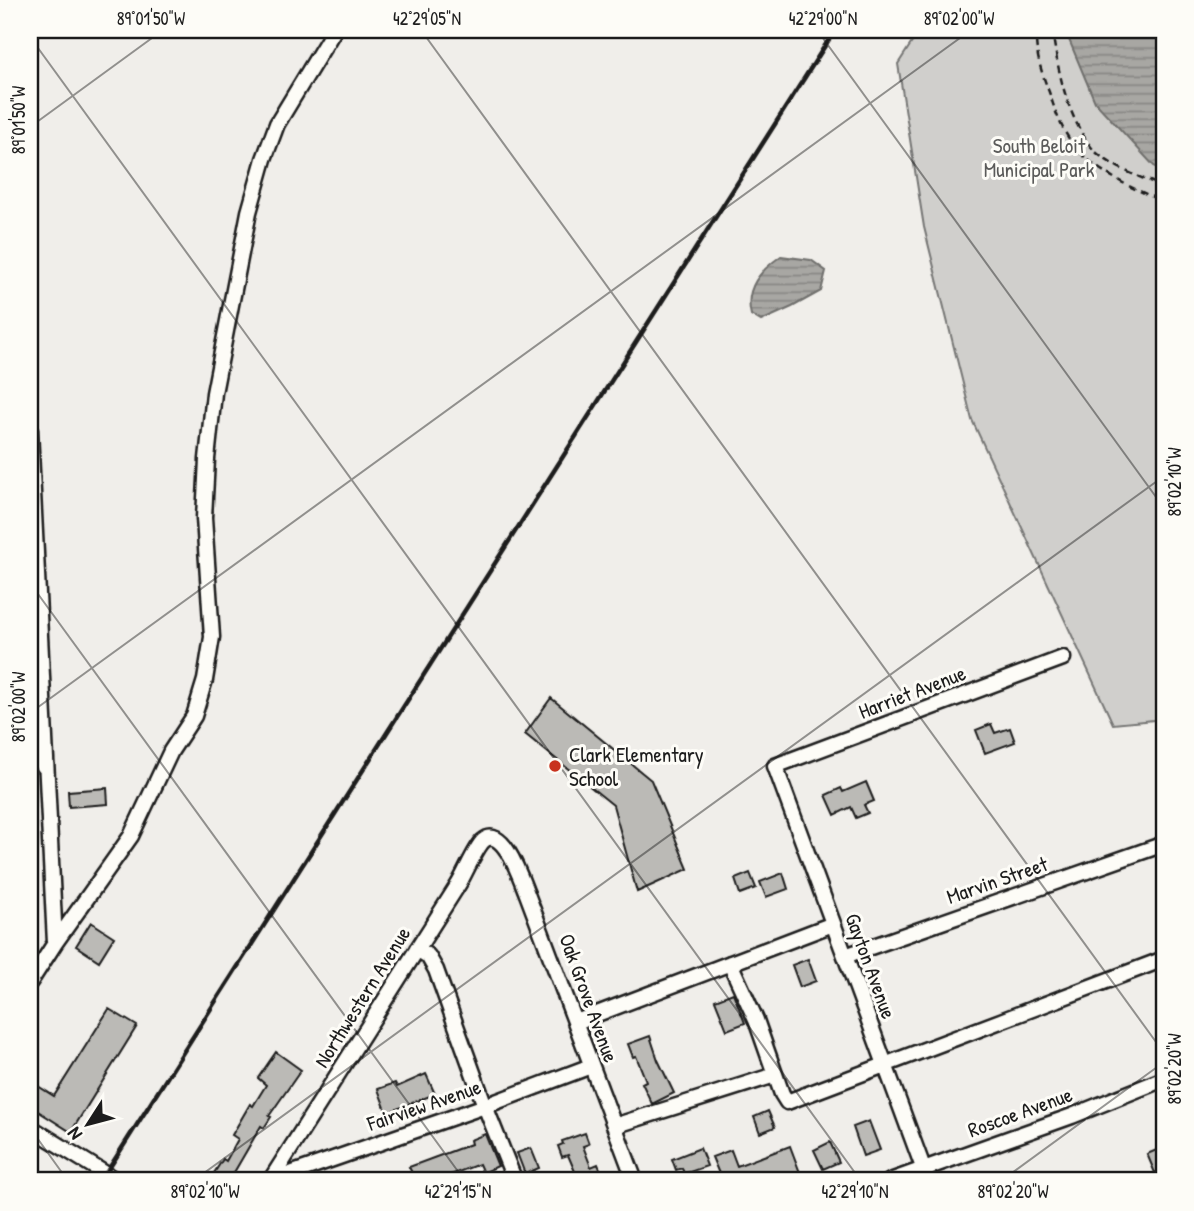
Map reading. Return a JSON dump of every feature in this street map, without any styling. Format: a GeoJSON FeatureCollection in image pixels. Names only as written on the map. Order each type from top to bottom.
{"type":"FeatureCollection","features":[{"type":"Feature","properties":{"kind":"street"},"geometry":{"type":"LineString","coordinates":[[30,982],[131,836],[171,751],[194,716],[205,680],[212,637],[204,518],[207,459],[214,393],[236,278],[253,199],[277,124],[334,30]]}},
{"type":"Feature","properties":{"kind":"street"},"geometry":{"type":"LineString","coordinates":[[30,430],[55,943]]}},
{"type":"Feature","properties":{"kind":"street","name":"Harriet Avenue"},"geometry":{"type":"LineString","coordinates":[[775,766],[1063,658]]}},
{"type":"Feature","properties":{"kind":"street"},"geometry":{"type":"LineString","coordinates":[[30,748],[46,769]]}},
{"type":"Feature","properties":{"kind":"street","name":"Gayton Avenue"},"geometry":{"type":"LineString","coordinates":[[775,766],[925,1175]]}},
{"type":"Feature","properties":{"kind":"street","name":"Northwestern Avenue"},"geometry":{"type":"LineString","coordinates":[[270,1181],[458,885],[483,841],[491,838]]}},
{"type":"Feature","properties":{"kind":"street","name":"Oak Grove Avenue"},"geometry":{"type":"LineString","coordinates":[[491,838],[498,840],[508,849],[527,894],[635,1181]]}},
{"type":"Feature","properties":{"kind":"street","name":"Marvin Street"},"geometry":{"type":"LineString","coordinates":[[845,956],[1164,844]]}},
{"type":"Feature","properties":{"kind":"street"},"geometry":{"type":"LineString","coordinates":[[576,1022],[833,924]]}},
{"type":"Feature","properties":{"kind":"street"},"geometry":{"type":"LineString","coordinates":[[417,950],[428,956],[436,970],[515,1181]]}},
{"type":"Feature","properties":{"kind":"street"},"geometry":{"type":"LineString","coordinates":[[730,963],[755,1020],[782,1094],[788,1102],[1164,959]]}},
{"type":"Feature","properties":{"kind":"street","name":"Fairview Avenue"},"geometry":{"type":"LineString","coordinates":[[270,1181],[591,1066]]}},
{"type":"Feature","properties":{"kind":"street"},"geometry":{"type":"LineString","coordinates":[[614,1126],[775,1075]]}},
{"type":"Feature","properties":{"kind":"street","name":"Roscoe Avenue"},"geometry":{"type":"LineString","coordinates":[[890,1181],[925,1175],[1164,1079]]}},
{"type":"Feature","properties":{"kind":"street"},"geometry":{"type":"LineString","coordinates":[[30,1127],[117,1181]]}},
{"type":"Feature","properties":{"kind":"path"},"geometry":{"type":"LineString","coordinates":[[1036,30],[1035,45],[1040,68],[1059,121],[1077,150],[1110,175],[1164,202]]}},
{"type":"Feature","properties":{"kind":"path"},"geometry":{"type":"LineString","coordinates":[[1052,30],[1065,94],[1092,148],[1110,161],[1164,186]]}},
{"type":"Feature","properties":{"kind":"green space","name":"South Beloit Municipal Park"},"geometry":{"type":"Polygon","coordinates":[[[920,30],[1164,30],[1164,719],[1113,724],[972,420],[924,227],[898,64],[920,30]]]}},
{"type":"Feature","properties":{"kind":"shaded area"},"geometry":{"type":"Polygon","coordinates":[[[1065,30],[1164,30],[1164,171],[1154,166],[1095,102],[1065,30]]]}},
{"type":"Feature","properties":{"kind":"shaded area"},"geometry":{"type":"Polygon","coordinates":[[[781,256],[811,260],[826,271],[821,291],[761,321],[751,315],[749,305],[752,288],[767,267],[781,256]]]}},
{"type":"Feature","properties":{"kind":"building"},"geometry":{"type":"Polygon","coordinates":[[[551,698],[651,780],[688,869],[637,892],[613,805],[525,734],[551,698]]]}},
{"type":"Feature","properties":{"kind":"building"},"geometry":{"type":"Polygon","coordinates":[[[991,724],[995,733],[1010,728],[1015,742],[985,753],[976,730],[991,724]]]}},
{"type":"Feature","properties":{"kind":"building"},"geometry":{"type":"Polygon","coordinates":[[[866,782],[874,801],[864,805],[868,813],[856,818],[851,807],[835,815],[826,795],[841,788],[843,792],[866,782]]]}},
{"type":"Feature","properties":{"kind":"building"},"geometry":{"type":"Polygon","coordinates":[[[107,788],[108,804],[69,807],[68,791],[107,788]]]}},
{"type":"Feature","properties":{"kind":"building"},"geometry":{"type":"Polygon","coordinates":[[[750,873],[756,888],[740,894],[735,879],[750,873]]]}},
{"type":"Feature","properties":{"kind":"building"},"geometry":{"type":"Polygon","coordinates":[[[783,873],[788,889],[766,897],[760,882],[783,873]]]}},
{"type":"Feature","properties":{"kind":"building"},"geometry":{"type":"Polygon","coordinates":[[[91,922],[114,937],[99,961],[76,946],[91,922]]]}},
{"type":"Feature","properties":{"kind":"building"},"geometry":{"type":"Polygon","coordinates":[[[808,959],[816,981],[800,987],[792,965],[808,959]]]}},
{"type":"Feature","properties":{"kind":"building"},"geometry":{"type":"Polygon","coordinates":[[[733,993],[745,1023],[727,1030],[715,1000],[733,993]]]}},
{"type":"Feature","properties":{"kind":"building"},"geometry":{"type":"Polygon","coordinates":[[[109,1009],[137,1026],[71,1132],[30,1106],[30,1081],[54,1096],[109,1009]]]}},
{"type":"Feature","properties":{"kind":"building"},"geometry":{"type":"Polygon","coordinates":[[[650,1036],[674,1093],[652,1104],[642,1083],[646,1081],[636,1056],[633,1057],[628,1044],[650,1036]]]}},
{"type":"Feature","properties":{"kind":"building"},"geometry":{"type":"Polygon","coordinates":[[[276,1052],[301,1070],[269,1116],[271,1117],[264,1128],[261,1126],[229,1181],[209,1181],[223,1159],[226,1161],[238,1139],[232,1135],[250,1104],[253,1106],[266,1085],[258,1078],[276,1052]]]}},
{"type":"Feature","properties":{"kind":"building"},"geometry":{"type":"Polygon","coordinates":[[[426,1074],[435,1094],[387,1113],[378,1089],[395,1083],[397,1087],[426,1074]]]}},
{"type":"Feature","properties":{"kind":"building"},"geometry":{"type":"Polygon","coordinates":[[[768,1111],[775,1127],[760,1133],[754,1117],[768,1111]]]}},
{"type":"Feature","properties":{"kind":"building"},"geometry":{"type":"Polygon","coordinates":[[[869,1121],[880,1150],[863,1156],[853,1127],[869,1121]]]}},
{"type":"Feature","properties":{"kind":"building"},"geometry":{"type":"Polygon","coordinates":[[[585,1133],[589,1144],[583,1146],[591,1167],[598,1164],[605,1181],[579,1181],[568,1155],[562,1157],[558,1146],[563,1144],[562,1141],[585,1133]]]}},
{"type":"Feature","properties":{"kind":"building"},"geometry":{"type":"Polygon","coordinates":[[[485,1134],[498,1166],[483,1173],[479,1164],[435,1181],[416,1181],[409,1167],[471,1144],[470,1140],[485,1134]]]}},
{"type":"Feature","properties":{"kind":"building"},"geometry":{"type":"Polygon","coordinates":[[[830,1142],[839,1162],[823,1169],[814,1150],[830,1142]]]}},
{"type":"Feature","properties":{"kind":"building"},"geometry":{"type":"Polygon","coordinates":[[[790,1146],[802,1178],[794,1181],[784,1181],[782,1177],[772,1181],[722,1181],[712,1157],[731,1150],[737,1166],[790,1146]]]}},
{"type":"Feature","properties":{"kind":"building"},"geometry":{"type":"Polygon","coordinates":[[[1164,1147],[1164,1169],[1155,1173],[1147,1154],[1164,1147]]]}},
{"type":"Feature","properties":{"kind":"building"},"geometry":{"type":"Polygon","coordinates":[[[531,1148],[539,1168],[525,1174],[517,1153],[531,1148]]]}},
{"type":"Feature","properties":{"kind":"building"},"geometry":{"type":"Polygon","coordinates":[[[700,1148],[707,1166],[684,1174],[682,1168],[676,1170],[672,1159],[700,1148]]]}},
{"type":"Feature","properties":{"kind":"railway"},"geometry":{"type":"LineString","coordinates":[[101,1181],[835,30]]}},
{"type":"Feature","properties":{"kind":"place","name":"Clark Elementary School"},"geometry":{"type":"Point","coordinates":[555,766]}}]}
